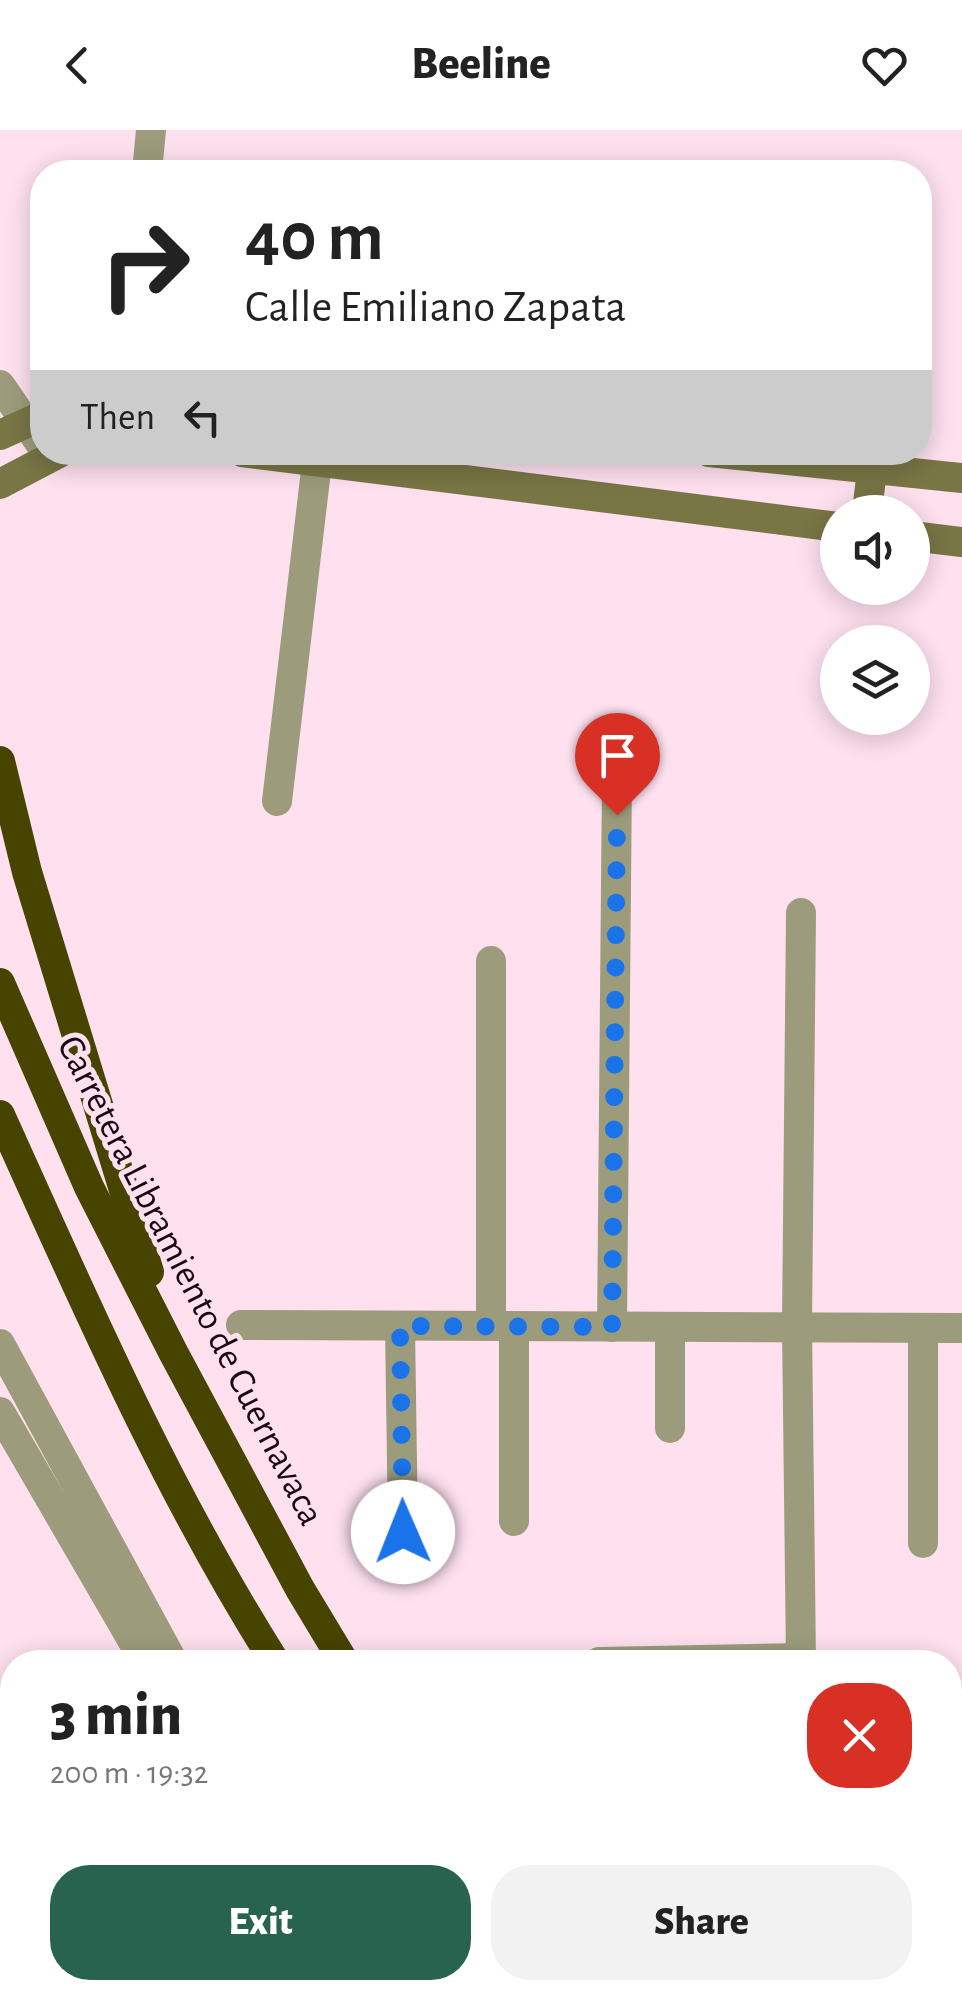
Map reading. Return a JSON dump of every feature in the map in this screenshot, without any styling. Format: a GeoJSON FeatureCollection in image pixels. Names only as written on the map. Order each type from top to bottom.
{"type":"FeatureCollection","features":[{"type":"Feature","properties":{"kind":"highway"},"geometry":{"type":"LineString","coordinates":[[0,762],[26,872],[173,1352]]}},
{"type":"Feature","properties":{"kind":"highway","name":"Carretera Libramiento de Cuernavaca"},"geometry":{"type":"LineString","coordinates":[[0,984],[90,1187],[173,1352],[290,1572],[337,1650]]}},
{"type":"Feature","properties":{"kind":"highway"},"geometry":{"type":"LineString","coordinates":[[0,1115],[115,1371],[239,1605],[267,1650]]}},
{"type":"Feature","properties":{"kind":"street"},"geometry":{"type":"LineString","coordinates":[[148,160],[151,130]]}},
{"type":"Feature","properties":{"kind":"street"},"geometry":{"type":"LineString","coordinates":[[0,385],[30,428]]}},
{"type":"Feature","properties":{"kind":"street"},"geometry":{"type":"LineString","coordinates":[[0,484],[30,449]]}},
{"type":"Feature","properties":{"kind":"street"},"geometry":{"type":"LineString","coordinates":[[277,801],[317,465]]}},
{"type":"Feature","properties":{"kind":"street"},"geometry":{"type":"LineString","coordinates":[[341,465],[820,525]]}},
{"type":"Feature","properties":{"kind":"street"},"geometry":{"type":"LineString","coordinates":[[838,465],[962,478]]}},
{"type":"Feature","properties":{"kind":"street"},"geometry":{"type":"LineString","coordinates":[[869,495],[872,470]]}},
{"type":"Feature","properties":{"kind":"street"},"geometry":{"type":"LineString","coordinates":[[930,538],[962,542]]}},
{"type":"Feature","properties":{"kind":"street"},"geometry":{"type":"LineString","coordinates":[[612,1327],[617,775]]}},
{"type":"Feature","properties":{"kind":"street"},"geometry":{"type":"LineString","coordinates":[[801,913],[797,1326],[801,1650]]}},
{"type":"Feature","properties":{"kind":"street"},"geometry":{"type":"LineString","coordinates":[[491,962],[514,1521]]}},
{"type":"Feature","properties":{"kind":"street"},"geometry":{"type":"LineString","coordinates":[[241,1325],[962,1328]]}},
{"type":"Feature","properties":{"kind":"street"},"geometry":{"type":"LineString","coordinates":[[400,1326],[403,1532]]}},
{"type":"Feature","properties":{"kind":"street"},"geometry":{"type":"LineString","coordinates":[[670,1327],[670,1428]]}},
{"type":"Feature","properties":{"kind":"street"},"geometry":{"type":"LineString","coordinates":[[924,1328],[924,1543]]}},
{"type":"Feature","properties":{"kind":"street"},"geometry":{"type":"LineString","coordinates":[[0,1344],[166,1650]]}},
{"type":"Feature","properties":{"kind":"street"},"geometry":{"type":"LineString","coordinates":[[27,1396],[4,1432],[138,1650]]}},
{"type":"Feature","properties":{"kind":"route"},"geometry":{"type":"LineString","coordinates":[[403,1532],[400,1326],[612,1327],[617,815]]}}]}
